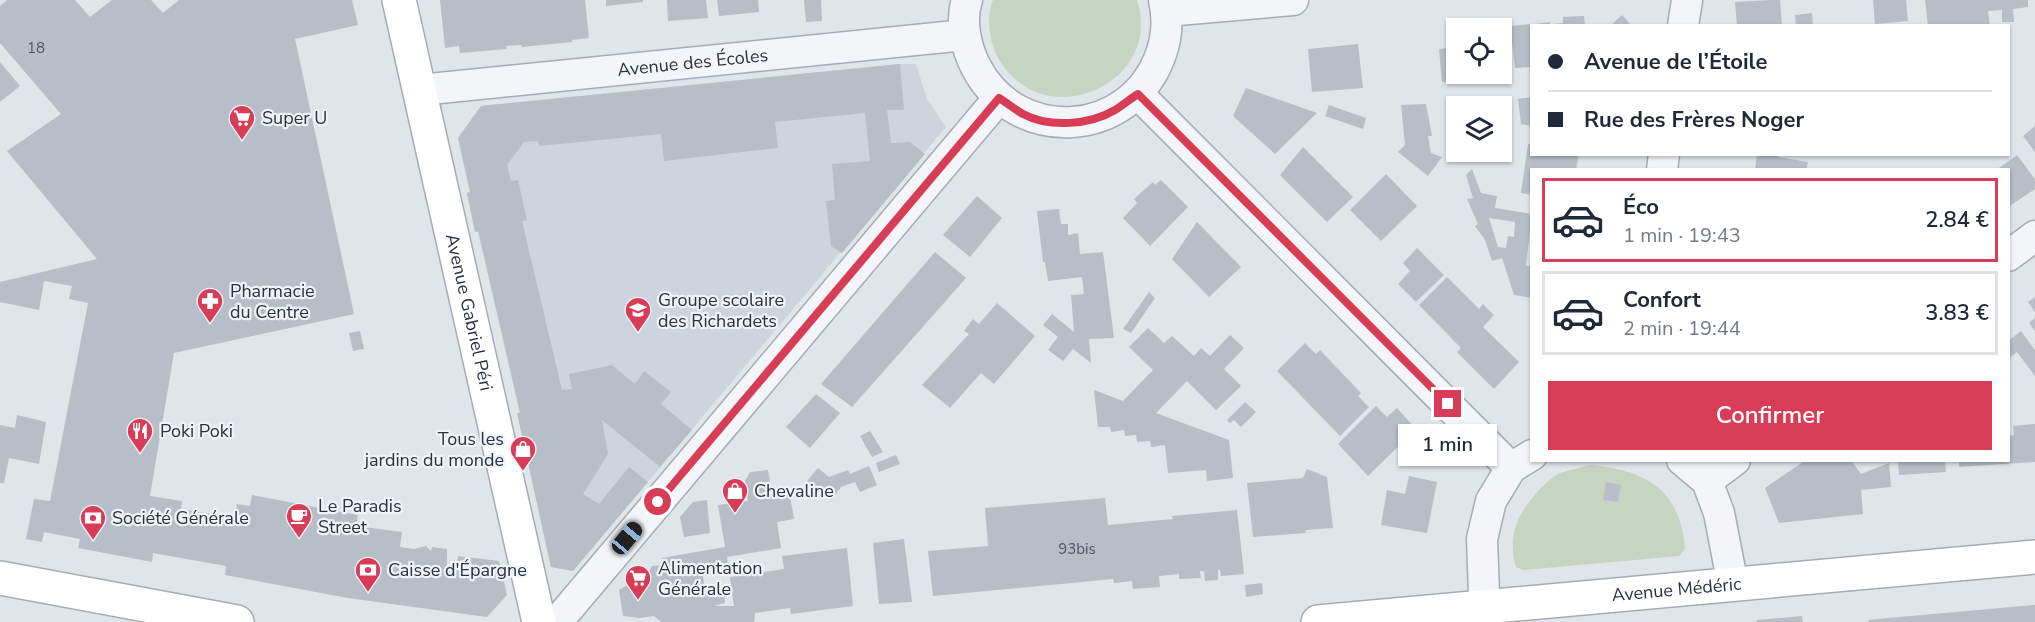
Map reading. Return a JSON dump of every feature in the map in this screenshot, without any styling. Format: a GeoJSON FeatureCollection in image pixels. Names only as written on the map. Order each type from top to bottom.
{"type":"FeatureCollection","features":[{"type":"Feature","properties":{"kind":"main road","name":"Avenue Gabriel Péri"},"geometry":{"type":"LineString","coordinates":[[399,0],[539,622]]}},
{"type":"Feature","properties":{"kind":"main road","name":"Avenue Médéric"},"geometry":{"type":"LineString","coordinates":[[1318,622],[1485,614],[1733,585],[2035,557]]}},
{"type":"Feature","properties":{"kind":"main road"},"geometry":{"type":"LineString","coordinates":[[0,578],[237,622]]}},
{"type":"Feature","properties":{"kind":"street"},"geometry":{"type":"LineString","coordinates":[[968,0],[965,35],[971,59],[982,80],[999,98],[1024,115],[1054,123],[1084,122],[1113,111],[1138,94],[1155,69],[1165,41],[1165,6],[1293,0]]}},
{"type":"Feature","properties":{"kind":"street"},"geometry":{"type":"LineString","coordinates":[[1683,24],[1687,0]]}},
{"type":"Feature","properties":{"kind":"street","name":"Avenue des Écoles"},"geometry":{"type":"LineString","coordinates":[[420,90],[965,35]]}},
{"type":"Feature","properties":{"kind":"street"},"geometry":{"type":"LineString","coordinates":[[1138,94],[1521,462],[1491,501],[1482,539],[1485,614]]}},
{"type":"Feature","properties":{"kind":"street"},"geometry":{"type":"LineString","coordinates":[[557,622],[999,98]]}},
{"type":"Feature","properties":{"kind":"street"},"geometry":{"type":"LineString","coordinates":[[2010,255],[2035,236]]}},
{"type":"Feature","properties":{"kind":"street"},"geometry":{"type":"LineString","coordinates":[[1684,462],[1707,481],[1719,513],[1733,585]]}},
{"type":"Feature","properties":{"kind":"street"},"geometry":{"type":"LineString","coordinates":[[1707,481],[1732,462]]}},
{"type":"Feature","properties":{"kind":"shaded area","name":"Groupe scolaire des Richardets"},"geometry":{"type":"Polygon","coordinates":[[[916,64],[927,99],[946,127],[573,571],[551,567],[517,413],[520,412],[479,232],[475,232],[467,193],[470,191],[458,138],[481,106],[916,64]]]}},
{"type":"Feature","properties":{"kind":"green space"},"geometry":{"type":"Polygon","coordinates":[[[993,0],[1137,0],[1141,30],[1133,56],[1116,77],[1094,91],[1067,97],[1041,94],[1016,80],[996,54],[989,27],[993,0]]]}},
{"type":"Feature","properties":{"kind":"green space"},"geometry":{"type":"Polygon","coordinates":[[[1590,465],[1628,472],[1643,478],[1657,486],[1668,497],[1682,528],[1685,549],[1679,556],[1523,570],[1516,567],[1513,556],[1513,537],[1518,520],[1525,508],[1553,477],[1590,465]]]}},
{"type":"Feature","properties":{"kind":"building"},"geometry":{"type":"Polygon","coordinates":[[[7,0],[75,0],[90,17],[112,0],[151,0],[163,13],[179,0],[352,0],[358,25],[295,39],[354,314],[174,353],[150,496],[182,501],[181,509],[235,518],[237,504],[250,506],[252,495],[358,515],[356,526],[402,532],[400,547],[414,549],[426,546],[431,551],[432,547],[447,549],[447,567],[456,569],[458,556],[499,561],[507,595],[487,617],[348,598],[225,575],[226,566],[153,553],[152,562],[78,548],[80,539],[44,532],[42,542],[26,539],[34,499],[50,501],[88,303],[69,299],[72,286],[44,281],[39,310],[0,302],[0,282],[97,259],[7,151],[61,114],[0,43],[0,6],[7,0]]]}},
{"type":"Feature","properties":{"kind":"building"},"geometry":{"type":"Polygon","coordinates":[[[440,0],[585,0],[589,38],[572,40],[572,42],[522,47],[521,45],[506,46],[507,49],[460,53],[459,46],[445,48],[440,0]]]}},
{"type":"Feature","properties":{"kind":"building"},"geometry":{"type":"Polygon","coordinates":[[[606,0],[643,0],[643,2],[606,6],[606,0]]]}},
{"type":"Feature","properties":{"kind":"building"},"geometry":{"type":"Polygon","coordinates":[[[667,0],[706,0],[708,18],[668,21],[667,0]]]}},
{"type":"Feature","properties":{"kind":"building"},"geometry":{"type":"Polygon","coordinates":[[[717,0],[758,0],[759,12],[719,16],[717,0]]]}},
{"type":"Feature","properties":{"kind":"building"},"geometry":{"type":"Polygon","coordinates":[[[804,0],[821,0],[822,21],[806,22],[804,0]]]}},
{"type":"Feature","properties":{"kind":"building"},"geometry":{"type":"Polygon","coordinates":[[[1780,0],[1782,24],[1737,24],[1735,2],[1780,0]]]}},
{"type":"Feature","properties":{"kind":"building"},"geometry":{"type":"Polygon","coordinates":[[[1873,0],[1906,0],[1908,21],[1875,24],[1873,0]]]}},
{"type":"Feature","properties":{"kind":"building"},"geometry":{"type":"Polygon","coordinates":[[[1925,0],[2028,0],[2028,7],[2013,9],[2014,22],[2002,22],[2002,10],[1988,11],[1990,24],[1928,24],[1925,0]]]}},
{"type":"Feature","properties":{"kind":"building"},"geometry":{"type":"Polygon","coordinates":[[[1812,13],[1813,24],[1796,24],[1795,15],[1812,13]]]}},
{"type":"Feature","properties":{"kind":"building"},"geometry":{"type":"Polygon","coordinates":[[[1622,15],[1630,24],[1612,24],[1622,15]]]}},
{"type":"Feature","properties":{"kind":"building"},"geometry":{"type":"Polygon","coordinates":[[[1584,16],[1585,24],[1553,24],[1563,23],[1563,17],[1584,16]]]}},
{"type":"Feature","properties":{"kind":"building"},"geometry":{"type":"Polygon","coordinates":[[[1530,24],[1530,67],[1515,68],[1512,26],[1530,24]]]}},
{"type":"Feature","properties":{"kind":"building"},"geometry":{"type":"Polygon","coordinates":[[[1358,44],[1363,88],[1312,92],[1308,49],[1358,44]]]}},
{"type":"Feature","properties":{"kind":"building"},"geometry":{"type":"Polygon","coordinates":[[[1446,48],[1446,82],[1442,82],[1439,49],[1446,48]]]}},
{"type":"Feature","properties":{"kind":"building"},"geometry":{"type":"Polygon","coordinates":[[[0,62],[20,86],[0,102],[0,62]]]}},
{"type":"Feature","properties":{"kind":"building"},"geometry":{"type":"Polygon","coordinates":[[[900,64],[904,110],[887,110],[891,143],[910,142],[925,154],[842,253],[831,246],[826,201],[835,200],[832,164],[870,161],[865,113],[775,122],[778,148],[664,161],[661,134],[539,146],[538,141],[524,142],[507,165],[511,181],[518,180],[527,220],[522,221],[562,390],[572,389],[569,374],[612,365],[635,384],[644,371],[671,392],[661,404],[692,430],[660,467],[602,420],[608,454],[583,494],[599,504],[629,467],[648,482],[573,571],[551,567],[517,413],[520,413],[478,231],[475,232],[467,193],[470,192],[458,138],[481,106],[900,64]]]}},
{"type":"Feature","properties":{"kind":"building"},"geometry":{"type":"Polygon","coordinates":[[[1246,88],[1317,113],[1275,154],[1233,116],[1246,88]]]}},
{"type":"Feature","properties":{"kind":"building"},"geometry":{"type":"Polygon","coordinates":[[[1530,97],[1530,126],[1521,124],[1518,99],[1530,97]]]}},
{"type":"Feature","properties":{"kind":"building"},"geometry":{"type":"Polygon","coordinates":[[[1426,104],[1432,136],[1428,136],[1431,153],[1442,157],[1428,176],[1398,152],[1405,145],[1401,105],[1426,104]]]}},
{"type":"Feature","properties":{"kind":"building"},"geometry":{"type":"Polygon","coordinates":[[[1329,105],[1366,118],[1363,129],[1325,116],[1329,105]]]}},
{"type":"Feature","properties":{"kind":"building"},"geometry":{"type":"Polygon","coordinates":[[[2035,126],[2035,152],[2023,136],[2035,126]]]}},
{"type":"Feature","properties":{"kind":"building"},"geometry":{"type":"Polygon","coordinates":[[[1528,144],[1530,144],[1530,156],[1579,156],[1576,168],[1530,168],[1530,195],[1521,193],[1528,144]]]}},
{"type":"Feature","properties":{"kind":"building"},"geometry":{"type":"Polygon","coordinates":[[[1303,147],[1353,197],[1327,222],[1280,175],[1303,147]]]}},
{"type":"Feature","properties":{"kind":"building"},"geometry":{"type":"Polygon","coordinates":[[[2017,155],[2035,179],[2035,189],[2010,206],[2010,168],[1999,168],[2017,155]]]}},
{"type":"Feature","properties":{"kind":"building"},"geometry":{"type":"Polygon","coordinates":[[[1757,156],[1778,156],[1808,162],[1806,168],[1755,168],[1757,156]]]}},
{"type":"Feature","properties":{"kind":"building"},"geometry":{"type":"Polygon","coordinates":[[[1472,169],[1481,193],[1497,196],[1495,208],[1530,214],[1526,266],[1530,266],[1530,298],[1514,295],[1502,258],[1492,261],[1485,240],[1475,226],[1478,224],[1467,199],[1473,198],[1466,175],[1472,169]],[[1489,218],[1498,247],[1506,248],[1508,236],[1514,237],[1515,222],[1489,218]]]}},
{"type":"Feature","properties":{"kind":"building"},"geometry":{"type":"Polygon","coordinates":[[[1386,174],[1417,206],[1381,241],[1350,210],[1386,174]]]}},
{"type":"Feature","properties":{"kind":"building"},"geometry":{"type":"Polygon","coordinates":[[[1161,180],[1188,207],[1150,246],[1123,218],[1137,203],[1134,199],[1153,182],[1155,185],[1161,180]]]}},
{"type":"Feature","properties":{"kind":"building"},"geometry":{"type":"Polygon","coordinates":[[[977,196],[1002,218],[970,257],[943,235],[977,196]]]}},
{"type":"Feature","properties":{"kind":"building"},"geometry":{"type":"Polygon","coordinates":[[[1059,209],[1061,224],[1068,224],[1068,235],[1078,233],[1080,254],[1103,252],[1114,338],[1089,339],[1091,363],[1073,349],[1063,361],[1048,350],[1058,337],[1043,325],[1052,314],[1074,332],[1071,295],[1084,294],[1082,277],[1048,281],[1045,262],[1043,262],[1037,211],[1059,209]]]}},
{"type":"Feature","properties":{"kind":"building"},"geometry":{"type":"Polygon","coordinates":[[[1197,222],[1241,267],[1209,297],[1172,259],[1197,222]]]}},
{"type":"Feature","properties":{"kind":"building"},"geometry":{"type":"Polygon","coordinates":[[[1417,248],[1444,275],[1416,302],[1398,284],[1410,271],[1403,263],[1417,248]]]}},
{"type":"Feature","properties":{"kind":"building"},"geometry":{"type":"Polygon","coordinates":[[[935,252],[966,278],[852,407],[821,384],[935,252]]]}},
{"type":"Feature","properties":{"kind":"building"},"geometry":{"type":"Polygon","coordinates":[[[1447,277],[1479,309],[1483,304],[1494,315],[1483,327],[1519,362],[1494,389],[1457,352],[1461,348],[1419,305],[1447,277]]]}},
{"type":"Feature","properties":{"kind":"building"},"geometry":{"type":"Polygon","coordinates":[[[1149,292],[1155,298],[1131,333],[1123,329],[1149,292]]]}},
{"type":"Feature","properties":{"kind":"building"},"geometry":{"type":"Polygon","coordinates":[[[2035,297],[2035,312],[2028,302],[2035,297]]]}},
{"type":"Feature","properties":{"kind":"building"},"geometry":{"type":"Polygon","coordinates":[[[997,303],[1035,336],[994,384],[981,373],[950,408],[922,385],[969,334],[964,331],[973,319],[979,324],[997,303]]]}},
{"type":"Feature","properties":{"kind":"building"},"geometry":{"type":"Polygon","coordinates":[[[2035,318],[2035,331],[2029,323],[2035,318]]]}},
{"type":"Feature","properties":{"kind":"building"},"geometry":{"type":"Polygon","coordinates":[[[1148,328],[1164,343],[1172,336],[1194,356],[1201,348],[1210,356],[1230,335],[1244,348],[1224,369],[1241,386],[1216,410],[1187,381],[1156,413],[1229,440],[1233,478],[1207,481],[1206,470],[1168,473],[1165,445],[1151,447],[1150,441],[1137,442],[1136,435],[1125,436],[1124,430],[1111,432],[1110,427],[1098,427],[1094,390],[1123,401],[1153,370],[1129,347],[1148,328]]]}},
{"type":"Feature","properties":{"kind":"building"},"geometry":{"type":"Polygon","coordinates":[[[360,331],[364,349],[353,351],[349,333],[360,331]]]}},
{"type":"Feature","properties":{"kind":"building"},"geometry":{"type":"Polygon","coordinates":[[[2021,331],[2035,350],[2035,376],[2017,352],[2010,357],[2010,339],[2021,331]]]}},
{"type":"Feature","properties":{"kind":"building"},"geometry":{"type":"Polygon","coordinates":[[[1305,343],[1316,354],[1320,350],[1361,393],[1358,396],[1369,407],[1340,436],[1277,371],[1305,343]]]}},
{"type":"Feature","properties":{"kind":"building"},"geometry":{"type":"Polygon","coordinates":[[[816,394],[840,413],[810,448],[786,427],[816,394]]]}},
{"type":"Feature","properties":{"kind":"building"},"geometry":{"type":"Polygon","coordinates":[[[1245,402],[1256,412],[1241,427],[1234,420],[1230,423],[1227,420],[1245,402]]]}},
{"type":"Feature","properties":{"kind":"building"},"geometry":{"type":"Polygon","coordinates":[[[1376,406],[1387,417],[1397,408],[1416,429],[1368,476],[1338,444],[1376,406]]]}},
{"type":"Feature","properties":{"kind":"building"},"geometry":{"type":"Polygon","coordinates":[[[17,415],[46,422],[39,464],[9,458],[4,483],[0,483],[0,425],[15,428],[17,415]]]}},
{"type":"Feature","properties":{"kind":"building"},"geometry":{"type":"Polygon","coordinates":[[[2035,424],[2035,462],[1959,467],[1959,462],[2010,462],[2010,436],[2014,435],[2013,426],[2035,424]]]}},
{"type":"Feature","properties":{"kind":"building"},"geometry":{"type":"Polygon","coordinates":[[[870,431],[883,452],[872,457],[860,436],[870,431]]]}},
{"type":"Feature","properties":{"kind":"building"},"geometry":{"type":"Polygon","coordinates":[[[896,455],[900,464],[879,472],[876,463],[896,455]]]}},
{"type":"Feature","properties":{"kind":"building"},"geometry":{"type":"Polygon","coordinates":[[[1803,462],[1852,462],[1861,474],[1889,463],[1891,487],[1861,490],[1863,514],[1779,523],[1765,488],[1803,462]]]}},
{"type":"Feature","properties":{"kind":"building"},"geometry":{"type":"Polygon","coordinates":[[[1898,462],[1945,462],[1946,472],[1899,475],[1898,462]]]}},
{"type":"Feature","properties":{"kind":"building"},"geometry":{"type":"Polygon","coordinates":[[[869,466],[877,485],[860,492],[855,482],[841,487],[831,500],[807,481],[818,468],[829,477],[848,470],[850,474],[869,466]]]}},
{"type":"Feature","properties":{"kind":"building"},"geometry":{"type":"Polygon","coordinates":[[[1307,469],[1327,477],[1333,528],[1305,530],[1306,533],[1253,537],[1247,483],[1303,478],[1307,469]]]}},
{"type":"Feature","properties":{"kind":"building"},"geometry":{"type":"Polygon","coordinates":[[[768,470],[772,492],[789,490],[794,519],[777,522],[781,548],[727,557],[729,571],[703,576],[706,595],[724,591],[725,603],[714,606],[734,606],[730,577],[784,569],[782,556],[847,548],[853,606],[791,614],[790,608],[755,613],[754,622],[661,622],[654,616],[640,618],[623,616],[619,590],[636,580],[645,578],[652,566],[663,565],[662,558],[725,547],[718,505],[748,501],[744,483],[750,472],[768,470]]]}},
{"type":"Feature","properties":{"kind":"building"},"geometry":{"type":"Polygon","coordinates":[[[1409,476],[1437,482],[1427,533],[1381,525],[1387,490],[1405,494],[1409,476]]]}},
{"type":"Feature","properties":{"kind":"building"},"geometry":{"type":"Polygon","coordinates":[[[1606,482],[1621,485],[1618,502],[1603,500],[1606,482]]]}},
{"type":"Feature","properties":{"kind":"building"},"geometry":{"type":"Polygon","coordinates":[[[1105,498],[1108,525],[1237,510],[1244,574],[1221,576],[1218,570],[1218,580],[1205,581],[1204,571],[1200,571],[1201,578],[1179,579],[1179,574],[1159,576],[1160,587],[1133,589],[1132,581],[1114,583],[1113,579],[933,596],[928,551],[988,546],[985,508],[1105,498]]]}},
{"type":"Feature","properties":{"kind":"building"},"geometry":{"type":"Polygon","coordinates":[[[707,500],[710,533],[684,537],[680,517],[693,502],[707,500]]]}},
{"type":"Feature","properties":{"kind":"building"},"geometry":{"type":"Polygon","coordinates":[[[904,539],[912,602],[879,604],[873,543],[904,539]]]}},
{"type":"Feature","properties":{"kind":"building"},"geometry":{"type":"Polygon","coordinates":[[[1262,583],[1263,594],[1246,597],[1245,585],[1262,583]]]}},
{"type":"Feature","properties":{"kind":"building"},"geometry":{"type":"Polygon","coordinates":[[[2035,605],[2035,622],[1869,622],[1868,620],[1888,618],[2035,605]]]}},
{"type":"Feature","properties":{"kind":"building"},"geometry":{"type":"Polygon","coordinates":[[[1802,616],[1803,622],[1757,622],[1757,620],[1802,616]]]}},
{"type":"Feature","properties":{"kind":"place","name":"Super U"},"geometry":{"type":"Point","coordinates":[242,141]}},
{"type":"Feature","properties":{"kind":"place","name":"Pharmacie du Centre"},"geometry":{"type":"Point","coordinates":[210,324]}},
{"type":"Feature","properties":{"kind":"place","name":"Groupe scolaire des Richardets"},"geometry":{"type":"Point","coordinates":[638,333]}},
{"type":"Feature","properties":{"kind":"place","name":"Poki Poki"},"geometry":{"type":"Point","coordinates":[140,454]}},
{"type":"Feature","properties":{"kind":"place","name":"Tous les jardins du monde"},"geometry":{"type":"Point","coordinates":[523,472]}},
{"type":"Feature","properties":{"kind":"place","name":"Chevaline"},"geometry":{"type":"Point","coordinates":[735,514]}},
{"type":"Feature","properties":{"kind":"place","name":"Le Paradis Street"},"geometry":{"type":"Point","coordinates":[299,539]}},
{"type":"Feature","properties":{"kind":"place","name":"Société Générale"},"geometry":{"type":"Point","coordinates":[93,541]}},
{"type":"Feature","properties":{"kind":"place","name":"Caisse d'Épargne"},"geometry":{"type":"Point","coordinates":[368,593]}},
{"type":"Feature","properties":{"kind":"place","name":"Alimentation Générale"},"geometry":{"type":"Point","coordinates":[638,601]}},
{"type":"Feature","properties":{"kind":"route"},"geometry":{"type":"LineString","coordinates":[[658,502],[999,98],[1024,115],[1054,123],[1084,122],[1099,117],[1113,111],[1138,94],[1448,404]]}}]}
